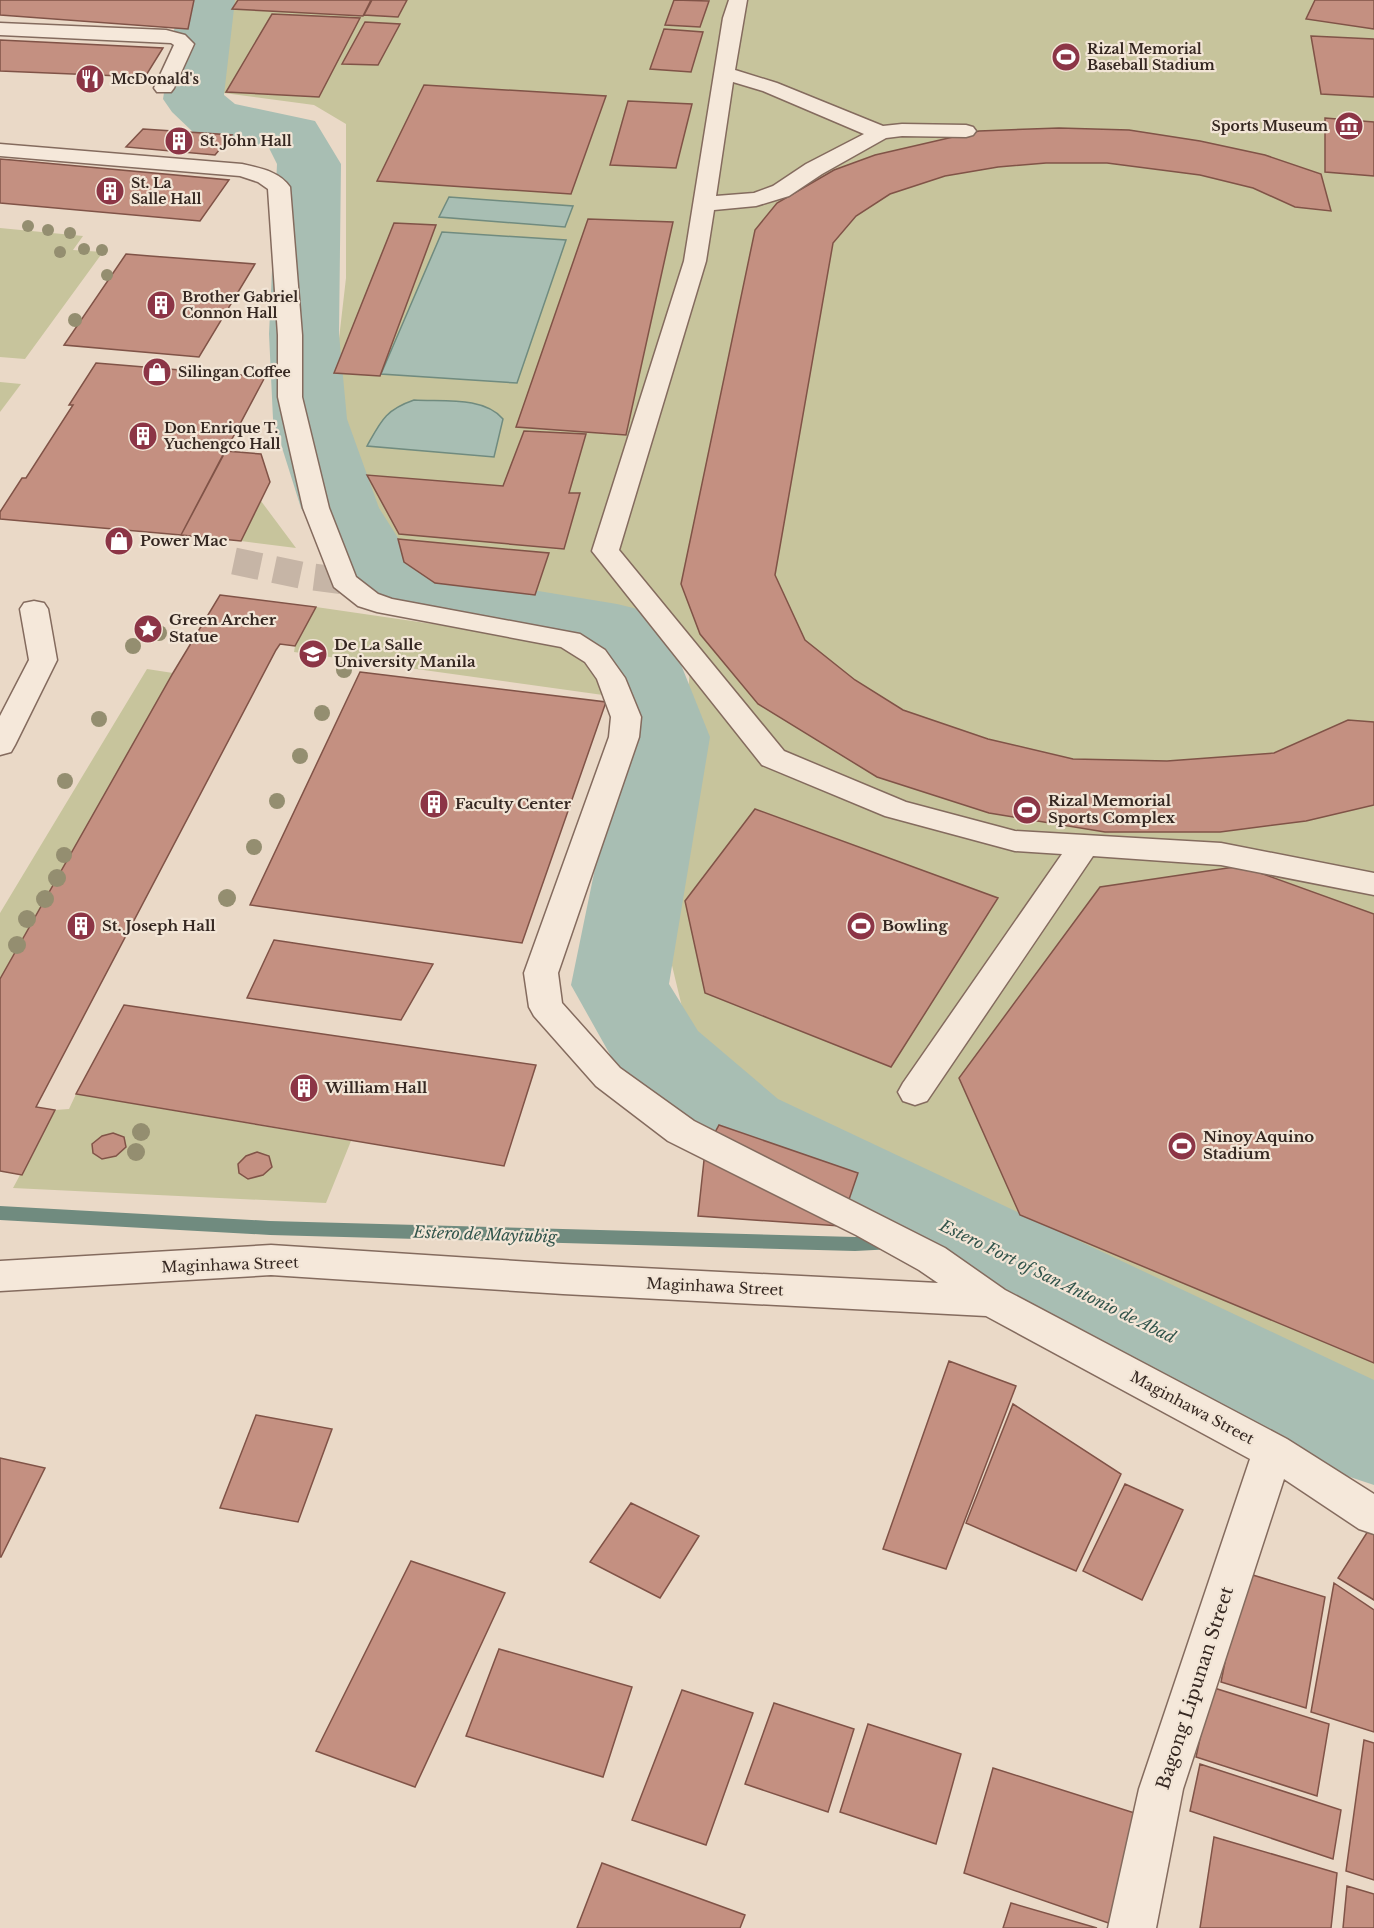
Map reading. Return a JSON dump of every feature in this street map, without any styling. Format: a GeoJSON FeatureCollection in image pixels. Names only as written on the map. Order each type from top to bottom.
{"type":"FeatureCollection","features":[{"type":"Feature","properties":{"kind":"street"},"geometry":{"type":"LineString","coordinates":[[738,0],[695,261],[605,551],[773,758],[896,809],[1015,841],[1221,854],[1374,884]]}},
{"type":"Feature","properties":{"kind":"street"},"geometry":{"type":"LineString","coordinates":[[0,21],[140,32]]}},
{"type":"Feature","properties":{"kind":"street"},"geometry":{"type":"LineString","coordinates":[[0,29],[166,36],[178,39],[184,44],[164,88]]}},
{"type":"Feature","properties":{"kind":"street"},"geometry":{"type":"LineString","coordinates":[[724,74],[770,87],[882,133]]}},
{"type":"Feature","properties":{"kind":"street"},"geometry":{"type":"LineString","coordinates":[[704,204],[766,197],[781,191],[814,169],[882,133],[902,130],[966,131]]}},
{"type":"Feature","properties":{"kind":"street"},"geometry":{"type":"LineString","coordinates":[[0,150],[243,170],[266,177],[279,187],[290,335],[290,397],[316,508],[344,581],[368,600],[387,606],[570,640],[595,656],[611,678],[626,717],[624,737],[541,973],[546,1007],[608,1077],[681,1131],[932,1259],[992,1301]]}},
{"type":"Feature","properties":{"kind":"street"},"geometry":{"type":"LineString","coordinates":[[0,744],[43,660],[34,609]]}},
{"type":"Feature","properties":{"kind":"street"},"geometry":{"type":"LineString","coordinates":[[915,1092],[1084,846]]}},
{"type":"Feature","properties":{"kind":"street","name":"Maginhawa Street"},"geometry":{"type":"LineString","coordinates":[[1,1276],[271,1260],[563,1279],[992,1301],[1273,1451],[1374,1516]]}},
{"type":"Feature","properties":{"kind":"street","name":"Bagong Lipunan Street"},"geometry":{"type":"LineString","coordinates":[[1132,1928],[1161,1789],[1273,1451]]}},
{"type":"Feature","properties":{"kind":"shaded area","name":"Rizal Memorial Sports Complex"},"geometry":{"type":"Polygon","coordinates":[[[227,0],[1374,0],[1374,1395],[779,1111],[688,1032],[669,953],[690,667],[663,631],[625,616],[559,608],[407,583],[331,408],[346,278],[346,124],[314,105],[216,92],[221,15],[227,0]]]}},
{"type":"Feature","properties":{"kind":"shaded area"},"geometry":{"type":"Polygon","coordinates":[[[449,197],[573,206],[565,227],[439,217],[449,197]]]}},
{"type":"Feature","properties":{"kind":"shaded area"},"geometry":{"type":"Polygon","coordinates":[[[0,228],[83,236],[73,250],[103,252],[25,359],[0,357],[0,228]]]}},
{"type":"Feature","properties":{"kind":"shaded area"},"geometry":{"type":"Polygon","coordinates":[[[442,232],[566,240],[517,383],[381,374],[442,232]]]}},
{"type":"Feature","properties":{"kind":"shaded area"},"geometry":{"type":"Polygon","coordinates":[[[0,382],[21,384],[0,412],[0,382]]]}},
{"type":"Feature","properties":{"kind":"shaded area"},"geometry":{"type":"Polygon","coordinates":[[[414,400],[473,403],[495,412],[503,419],[494,457],[367,446],[390,412],[414,400]]]}},
{"type":"Feature","properties":{"kind":"shaded area"},"geometry":{"type":"Polygon","coordinates":[[[261,501],[296,548],[241,541],[261,501]]]}},
{"type":"Feature","properties":{"kind":"shaded area"},"geometry":{"type":"Polygon","coordinates":[[[316,607],[528,638],[565,647],[586,662],[598,679],[603,695],[294,652],[316,607]]]}},
{"type":"Feature","properties":{"kind":"shaded area"},"geometry":{"type":"Polygon","coordinates":[[[147,669],[173,673],[0,979],[0,913],[147,669]]]}},
{"type":"Feature","properties":{"kind":"shaded area"},"geometry":{"type":"Polygon","coordinates":[[[76,1094],[351,1141],[326,1203],[13,1188],[55,1110],[69,1109],[76,1094]]]}},
{"type":"Feature","properties":{"kind":"building"},"geometry":{"type":"Polygon","coordinates":[[[0,0],[194,0],[188,29],[0,15],[0,0]]]}},
{"type":"Feature","properties":{"kind":"building"},"geometry":{"type":"Polygon","coordinates":[[[238,0],[371,0],[363,16],[232,9],[238,0]]]}},
{"type":"Feature","properties":{"kind":"building"},"geometry":{"type":"Polygon","coordinates":[[[372,0],[407,0],[398,17],[364,15],[372,0]]]}},
{"type":"Feature","properties":{"kind":"building"},"geometry":{"type":"Polygon","coordinates":[[[674,0],[709,1],[700,27],[665,25],[674,0]]]}},
{"type":"Feature","properties":{"kind":"building"},"geometry":{"type":"Polygon","coordinates":[[[1315,0],[1374,0],[1374,29],[1306,19],[1315,0]]]}},
{"type":"Feature","properties":{"kind":"building"},"geometry":{"type":"Polygon","coordinates":[[[272,14],[360,18],[319,97],[226,92],[272,14]]]}},
{"type":"Feature","properties":{"kind":"building"},"geometry":{"type":"Polygon","coordinates":[[[365,22],[400,24],[378,65],[342,64],[365,22]]]}},
{"type":"Feature","properties":{"kind":"building"},"geometry":{"type":"Polygon","coordinates":[[[664,29],[703,32],[691,72],[650,69],[664,29]]]}},
{"type":"Feature","properties":{"kind":"building"},"geometry":{"type":"Polygon","coordinates":[[[1311,36],[1374,39],[1374,97],[1321,94],[1311,36]]]}},
{"type":"Feature","properties":{"kind":"building"},"geometry":{"type":"Polygon","coordinates":[[[0,40],[163,48],[145,77],[0,71],[0,40]]]}},
{"type":"Feature","properties":{"kind":"building"},"geometry":{"type":"Polygon","coordinates":[[[424,85],[606,96],[571,194],[377,181],[424,85]]]}},
{"type":"Feature","properties":{"kind":"building"},"geometry":{"type":"Polygon","coordinates":[[[628,101],[692,104],[676,168],[610,165],[628,101]]]}},
{"type":"Feature","properties":{"kind":"building"},"geometry":{"type":"Polygon","coordinates":[[[1325,118],[1374,122],[1374,176],[1325,172],[1325,118]]]}},
{"type":"Feature","properties":{"kind":"building"},"geometry":{"type":"Polygon","coordinates":[[[1059,128],[1129,130],[1200,141],[1265,155],[1321,174],[1331,211],[1295,207],[1253,188],[1200,175],[1107,163],[1046,163],[998,167],[945,176],[890,194],[856,216],[833,243],[775,575],[805,640],[855,680],[903,710],[988,739],[1073,759],[1167,761],[1274,753],[1348,720],[1374,722],[1374,805],[1306,821],[1220,832],[1105,832],[989,813],[877,777],[758,704],[700,634],[681,584],[755,230],[777,203],[834,170],[875,155],[979,131],[1059,128]]]}},
{"type":"Feature","properties":{"kind":"building","name":"St. John Hall"},"geometry":{"type":"Polygon","coordinates":[[[143,129],[232,135],[215,155],[126,147],[143,129]]]}},
{"type":"Feature","properties":{"kind":"building","name":"St. La Salle Hall"},"geometry":{"type":"Polygon","coordinates":[[[0,159],[229,180],[200,221],[0,203],[0,159]]]}},
{"type":"Feature","properties":{"kind":"building"},"geometry":{"type":"Polygon","coordinates":[[[588,219],[673,222],[626,435],[516,427],[588,219]]]}},
{"type":"Feature","properties":{"kind":"building"},"geometry":{"type":"Polygon","coordinates":[[[394,223],[436,225],[380,376],[334,373],[394,223]]]}},
{"type":"Feature","properties":{"kind":"building","name":"Brother Gabriel Connon Hall"},"geometry":{"type":"Polygon","coordinates":[[[126,254],[255,264],[199,357],[64,345],[126,254]]]}},
{"type":"Feature","properties":{"kind":"building","name":"Don Enrique T. Yuchengco Hall"},"geometry":{"type":"Polygon","coordinates":[[[96,363],[265,377],[181,535],[0,519],[0,512],[22,478],[26,478],[73,405],[69,405],[96,363]]]}},
{"type":"Feature","properties":{"kind":"building"},"geometry":{"type":"Polygon","coordinates":[[[524,431],[586,434],[569,493],[580,493],[564,549],[399,534],[367,475],[503,486],[524,431]]]}},
{"type":"Feature","properties":{"kind":"building"},"geometry":{"type":"Polygon","coordinates":[[[225,451],[261,454],[270,482],[241,541],[181,535],[225,451]]]}},
{"type":"Feature","properties":{"kind":"building"},"geometry":{"type":"Polygon","coordinates":[[[398,539],[549,553],[535,595],[435,583],[404,562],[398,539]]]}},
{"type":"Feature","properties":{"kind":"building","name":"St. Joseph Hall"},"geometry":{"type":"Polygon","coordinates":[[[220,595],[316,607],[295,646],[280,644],[276,650],[36,1107],[55,1110],[22,1175],[0,1171],[0,979],[173,673],[220,595]]]}},
{"type":"Feature","properties":{"kind":"building","name":"Faculty Center"},"geometry":{"type":"Polygon","coordinates":[[[360,672],[606,702],[522,943],[250,905],[360,672]]]}},
{"type":"Feature","properties":{"kind":"building"},"geometry":{"type":"Polygon","coordinates":[[[755,809],[998,898],[891,1067],[705,993],[685,901],[755,809]]]}},
{"type":"Feature","properties":{"kind":"building","name":"Ninoy Aquino Stadium"},"geometry":{"type":"Polygon","coordinates":[[[1241,866],[1374,914],[1374,1363],[1020,1215],[959,1078],[1100,887],[1241,866]]]}},
{"type":"Feature","properties":{"kind":"building"},"geometry":{"type":"Polygon","coordinates":[[[274,940],[433,964],[401,1020],[247,998],[274,940]]]}},
{"type":"Feature","properties":{"kind":"building","name":"William Hall"},"geometry":{"type":"Polygon","coordinates":[[[124,1005],[536,1065],[504,1166],[76,1094],[124,1005]]]}},
{"type":"Feature","properties":{"kind":"building"},"geometry":{"type":"Polygon","coordinates":[[[719,1125],[858,1173],[840,1226],[698,1216],[705,1151],[719,1125]]]}},
{"type":"Feature","properties":{"kind":"building"},"geometry":{"type":"Polygon","coordinates":[[[113,1133],[124,1137],[126,1147],[116,1156],[102,1159],[93,1153],[92,1144],[102,1136],[113,1133]]]}},
{"type":"Feature","properties":{"kind":"building"},"geometry":{"type":"Polygon","coordinates":[[[257,1152],[269,1156],[272,1167],[263,1175],[248,1179],[239,1173],[238,1164],[246,1156],[257,1152]]]}},
{"type":"Feature","properties":{"kind":"building"},"geometry":{"type":"Polygon","coordinates":[[[949,1361],[1016,1386],[946,1569],[883,1549],[949,1361]]]}},
{"type":"Feature","properties":{"kind":"building"},"geometry":{"type":"Polygon","coordinates":[[[1013,1404],[1121,1474],[1076,1571],[966,1523],[1013,1404]]]}},
{"type":"Feature","properties":{"kind":"building"},"geometry":{"type":"Polygon","coordinates":[[[256,1415],[332,1429],[298,1522],[220,1508],[256,1415]]]}},
{"type":"Feature","properties":{"kind":"building"},"geometry":{"type":"Polygon","coordinates":[[[0,1458],[45,1468],[1,1557],[0,1557],[0,1458]]]}},
{"type":"Feature","properties":{"kind":"building"},"geometry":{"type":"Polygon","coordinates":[[[1125,1484],[1183,1510],[1142,1600],[1083,1571],[1125,1484]]]}},
{"type":"Feature","properties":{"kind":"building"},"geometry":{"type":"Polygon","coordinates":[[[631,1503],[699,1536],[660,1598],[590,1562],[631,1503]]]}},
{"type":"Feature","properties":{"kind":"building"},"geometry":{"type":"Polygon","coordinates":[[[1368,1531],[1374,1535],[1374,1600],[1338,1578],[1368,1531]]]}},
{"type":"Feature","properties":{"kind":"building"},"geometry":{"type":"Polygon","coordinates":[[[411,1561],[505,1593],[415,1787],[316,1751],[411,1561]]]}},
{"type":"Feature","properties":{"kind":"building"},"geometry":{"type":"Polygon","coordinates":[[[1243,1572],[1325,1597],[1306,1708],[1221,1682],[1243,1572]]]}},
{"type":"Feature","properties":{"kind":"building"},"geometry":{"type":"Polygon","coordinates":[[[1334,1583],[1374,1610],[1374,1732],[1311,1712],[1334,1583]]]}},
{"type":"Feature","properties":{"kind":"building"},"geometry":{"type":"Polygon","coordinates":[[[499,1649],[632,1687],[603,1777],[466,1736],[499,1649]]]}},
{"type":"Feature","properties":{"kind":"building"},"geometry":{"type":"Polygon","coordinates":[[[1211,1687],[1329,1724],[1317,1796],[1196,1757],[1211,1687]]]}},
{"type":"Feature","properties":{"kind":"building"},"geometry":{"type":"Polygon","coordinates":[[[682,1690],[753,1713],[706,1845],[632,1820],[682,1690]]]}},
{"type":"Feature","properties":{"kind":"building"},"geometry":{"type":"Polygon","coordinates":[[[774,1703],[854,1729],[828,1812],[745,1784],[774,1703]]]}},
{"type":"Feature","properties":{"kind":"building"},"geometry":{"type":"Polygon","coordinates":[[[868,1724],[961,1754],[936,1844],[840,1812],[868,1724]]]}},
{"type":"Feature","properties":{"kind":"building"},"geometry":{"type":"Polygon","coordinates":[[[1364,1740],[1374,1743],[1374,1880],[1346,1871],[1364,1740]]]}},
{"type":"Feature","properties":{"kind":"building"},"geometry":{"type":"Polygon","coordinates":[[[1200,1764],[1341,1810],[1333,1859],[1190,1811],[1200,1764]]]}},
{"type":"Feature","properties":{"kind":"building"},"geometry":{"type":"Polygon","coordinates":[[[993,1768],[1144,1816],[1120,1927],[964,1873],[993,1768]]]}},
{"type":"Feature","properties":{"kind":"building"},"geometry":{"type":"Polygon","coordinates":[[[1214,1837],[1337,1873],[1331,1928],[1200,1928],[1214,1837]]]}},
{"type":"Feature","properties":{"kind":"building"},"geometry":{"type":"Polygon","coordinates":[[[602,1863],[745,1915],[740,1928],[577,1928],[602,1863]]]}},
{"type":"Feature","properties":{"kind":"building"},"geometry":{"type":"Polygon","coordinates":[[[1347,1886],[1374,1894],[1374,1928],[1343,1928],[1347,1886]]]}},
{"type":"Feature","properties":{"kind":"building"},"geometry":{"type":"Polygon","coordinates":[[[1011,1903],[1097,1928],[1003,1928],[1011,1903]]]}},
{"type":"Feature","properties":{"kind":"waterway","name":"Estero Fort of San Antonio de Abad"},"geometry":{"type":"LineString","coordinates":[[207,0],[193,99],[215,119],[293,134],[309,164],[304,334],[310,419],[340,508],[376,567],[392,583],[443,600],[528,616],[617,629],[638,662],[666,737],[620,985],[662,1057],[741,1127],[1374,1435]]}},
{"type":"Feature","properties":{"kind":"waterway","name":"Estero de Maytubig"},"geometry":{"type":"LineString","coordinates":[[0,1213],[270,1228],[855,1244],[970,1238]]}},
{"type":"Feature","properties":{"kind":"tunnel"},"geometry":{"type":"LineString","coordinates":[[234,561],[305,576],[344,581]]}},
{"type":"Feature","properties":{"kind":"place","name":"Rizal Memorial Baseball Stadium"},"geometry":{"type":"Point","coordinates":[1066,57]}},
{"type":"Feature","properties":{"kind":"place","name":"McDonald's"},"geometry":{"type":"Point","coordinates":[90,79]}},
{"type":"Feature","properties":{"kind":"place","name":"Sports Museum"},"geometry":{"type":"Point","coordinates":[1349,126]}},
{"type":"Feature","properties":{"kind":"place","name":"St. John Hall"},"geometry":{"type":"Point","coordinates":[179,141]}},
{"type":"Feature","properties":{"kind":"place","name":"St. La Salle Hall"},"geometry":{"type":"Point","coordinates":[110,191]}},
{"type":"Feature","properties":{"kind":"place","name":"Brother Gabriel Connon Hall"},"geometry":{"type":"Point","coordinates":[161,305]}},
{"type":"Feature","properties":{"kind":"place","name":"Silingan Coffee"},"geometry":{"type":"Point","coordinates":[157,372]}},
{"type":"Feature","properties":{"kind":"place","name":"Don Enrique T. Yuchengco Hall"},"geometry":{"type":"Point","coordinates":[143,436]}},
{"type":"Feature","properties":{"kind":"place","name":"Power Mac"},"geometry":{"type":"Point","coordinates":[119,541]}},
{"type":"Feature","properties":{"kind":"place","name":"Green Archer Statue"},"geometry":{"type":"Point","coordinates":[148,629]}},
{"type":"Feature","properties":{"kind":"place","name":"De La Salle University Manila"},"geometry":{"type":"Point","coordinates":[313,654]}},
{"type":"Feature","properties":{"kind":"place","name":"Faculty Center"},"geometry":{"type":"Point","coordinates":[434,804]}},
{"type":"Feature","properties":{"kind":"place","name":"Rizal Memorial Sports Complex"},"geometry":{"type":"Point","coordinates":[1027,810]}},
{"type":"Feature","properties":{"kind":"place","name":"St. Joseph Hall"},"geometry":{"type":"Point","coordinates":[81,926]}},
{"type":"Feature","properties":{"kind":"place","name":"Bowling"},"geometry":{"type":"Point","coordinates":[861,926]}},
{"type":"Feature","properties":{"kind":"place","name":"William Hall"},"geometry":{"type":"Point","coordinates":[304,1088]}},
{"type":"Feature","properties":{"kind":"place","name":"Ninoy Aquino Stadium"},"geometry":{"type":"Point","coordinates":[1182,1146]}}]}
